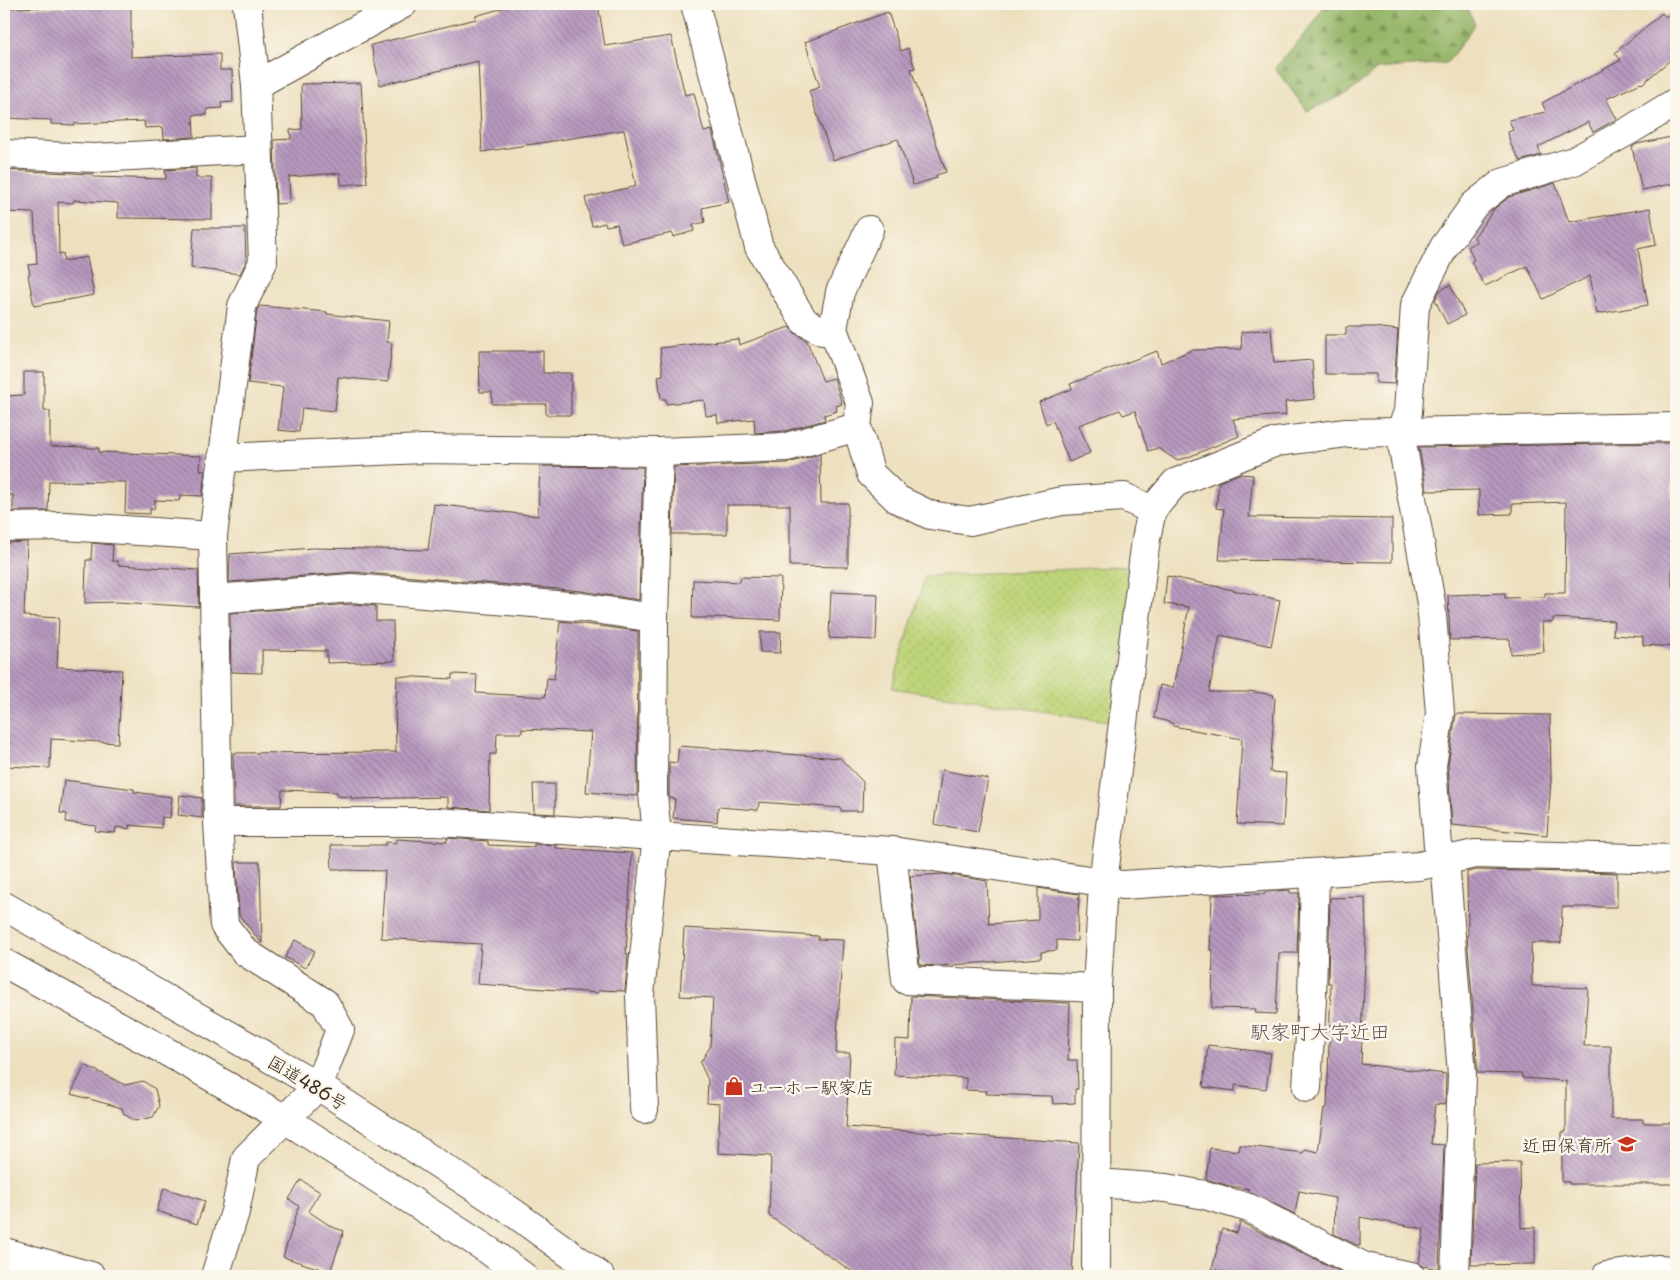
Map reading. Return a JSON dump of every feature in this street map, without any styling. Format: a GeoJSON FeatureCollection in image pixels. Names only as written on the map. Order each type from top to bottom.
{"type":"FeatureCollection","features":[{"type":"Feature","properties":{"kind":"main road"},"geometry":{"type":"LineString","coordinates":[[215,1276],[235,1212],[246,1158],[318,1086],[340,1030],[325,1003],[245,952],[224,925],[218,822],[213,536],[242,306],[262,262],[256,85],[247,4]]}},
{"type":"Feature","properties":{"kind":"main road"},"geometry":{"type":"LineString","coordinates":[[256,85],[403,4]]}},
{"type":"Feature","properties":{"kind":"main road"},"geometry":{"type":"LineString","coordinates":[[695,4],[759,246],[804,321],[822,331],[834,329]]}},
{"type":"Feature","properties":{"kind":"main road"},"geometry":{"type":"LineString","coordinates":[[1455,1276],[1462,1075],[1445,860],[1438,846],[1432,766],[1440,713],[1431,603],[1400,432],[1408,412],[1415,305],[1444,247],[1474,205],[1502,183],[1574,160],[1630,130],[1676,102]]}},
{"type":"Feature","properties":{"kind":"main road"},"geometry":{"type":"LineString","coordinates":[[4,154],[95,158],[258,149]]}},
{"type":"Feature","properties":{"kind":"main road"},"geometry":{"type":"LineString","coordinates":[[869,230],[840,292],[834,329],[860,403],[857,427],[871,474],[897,500],[930,515],[970,521],[1062,501],[1124,496],[1152,510]]}},
{"type":"Feature","properties":{"kind":"main road"},"geometry":{"type":"LineString","coordinates":[[222,458],[423,449],[660,452],[786,448],[857,427]]}},
{"type":"Feature","properties":{"kind":"main road"},"geometry":{"type":"LineString","coordinates":[[1096,1276],[1097,988],[1102,883],[1146,539],[1152,510],[1176,483],[1276,442],[1346,433],[1676,427]]}},
{"type":"Feature","properties":{"kind":"main road"},"geometry":{"type":"LineString","coordinates":[[644,1109],[640,994],[657,835],[653,794],[654,618],[660,452]]}},
{"type":"Feature","properties":{"kind":"main road"},"geometry":{"type":"LineString","coordinates":[[4,527],[65,526],[213,536]]}},
{"type":"Feature","properties":{"kind":"main road"},"geometry":{"type":"LineString","coordinates":[[214,599],[352,588],[581,606],[654,618]]}},
{"type":"Feature","properties":{"kind":"main road"},"geometry":{"type":"LineString","coordinates":[[218,822],[437,822],[892,851],[1123,885],[1419,866],[1475,854],[1676,859]]}},
{"type":"Feature","properties":{"kind":"main road"},"geometry":{"type":"LineString","coordinates":[[892,851],[906,980],[1097,988]]}},
{"type":"Feature","properties":{"kind":"main road"},"geometry":{"type":"LineString","coordinates":[[1306,1088],[1312,998],[1315,873]]}},
{"type":"Feature","properties":{"kind":"main road","name":"国道486号"},"geometry":{"type":"LineString","coordinates":[[4,906],[318,1086],[514,1214],[600,1276]]}},
{"type":"Feature","properties":{"kind":"main road"},"geometry":{"type":"LineString","coordinates":[[4,962],[180,1059],[285,1120],[488,1250],[523,1276]]}},
{"type":"Feature","properties":{"kind":"main road"},"geometry":{"type":"LineString","coordinates":[[1097,1183],[1166,1188],[1205,1195],[1240,1205],[1365,1267],[1411,1276]]}},
{"type":"Feature","properties":{"kind":"main road"},"geometry":{"type":"LineString","coordinates":[[4,1252],[91,1276]]}},
{"type":"Feature","properties":{"kind":"main road"},"geometry":{"type":"LineString","coordinates":[[1606,1276],[1657,1269],[1676,1270]]}},
{"type":"Feature","properties":{"kind":"green space"},"geometry":{"type":"Polygon","coordinates":[[[1325,4],[1466,4],[1475,24],[1447,63],[1377,69],[1349,93],[1307,111],[1275,68],[1314,23],[1325,4]]]}},
{"type":"Feature","properties":{"kind":"green space"},"geometry":{"type":"Polygon","coordinates":[[[1135,566],[1114,722],[892,688],[925,576],[1135,566]]]}},
{"type":"Feature","properties":{"kind":"building"},"geometry":{"type":"Polygon","coordinates":[[[131,4],[131,57],[220,54],[220,70],[232,70],[233,102],[221,103],[222,108],[207,109],[207,115],[193,115],[194,137],[164,139],[163,127],[145,128],[144,121],[74,125],[51,124],[51,120],[4,118],[4,8],[67,7],[67,5],[131,4]]]}},
{"type":"Feature","properties":{"kind":"building"},"geometry":{"type":"Polygon","coordinates":[[[518,4],[598,4],[605,46],[671,36],[685,95],[694,93],[704,132],[712,130],[729,202],[702,208],[705,222],[693,225],[694,231],[673,237],[672,233],[622,244],[617,224],[606,226],[605,223],[592,226],[585,198],[636,186],[624,130],[482,152],[478,61],[380,85],[371,45],[476,19],[475,16],[518,4]]]}},
{"type":"Feature","properties":{"kind":"building"},"geometry":{"type":"Polygon","coordinates":[[[1676,6],[1676,55],[1642,84],[1606,99],[1617,119],[1593,132],[1588,122],[1538,147],[1541,155],[1520,161],[1510,143],[1508,132],[1513,130],[1509,120],[1546,112],[1542,103],[1621,60],[1615,53],[1662,13],[1666,17],[1676,6]]]}},
{"type":"Feature","properties":{"kind":"building"},"geometry":{"type":"Polygon","coordinates":[[[888,12],[901,51],[908,48],[915,68],[911,69],[946,172],[936,175],[937,178],[913,185],[898,139],[833,160],[809,91],[820,87],[805,42],[888,12]]]}},
{"type":"Feature","properties":{"kind":"building"},"geometry":{"type":"Polygon","coordinates":[[[361,83],[367,183],[341,185],[340,173],[289,177],[290,203],[276,204],[274,140],[291,139],[290,130],[302,129],[301,84],[361,83]]]}},
{"type":"Feature","properties":{"kind":"building"},"geometry":{"type":"Polygon","coordinates":[[[1676,136],[1676,183],[1642,190],[1632,147],[1637,144],[1676,136]]]}},
{"type":"Feature","properties":{"kind":"building"},"geometry":{"type":"Polygon","coordinates":[[[196,168],[196,178],[212,178],[212,219],[118,218],[118,203],[74,200],[73,203],[58,202],[59,254],[63,253],[64,261],[87,257],[94,295],[34,306],[28,265],[37,264],[34,213],[4,212],[4,170],[93,174],[93,177],[166,179],[165,170],[196,168]]]}},
{"type":"Feature","properties":{"kind":"building"},"geometry":{"type":"Polygon","coordinates":[[[1555,183],[1569,222],[1650,208],[1656,245],[1638,249],[1648,305],[1597,314],[1590,276],[1543,299],[1527,266],[1485,286],[1471,262],[1474,260],[1468,246],[1477,242],[1474,237],[1495,208],[1509,197],[1555,183]]]}},
{"type":"Feature","properties":{"kind":"building"},"geometry":{"type":"Polygon","coordinates":[[[194,228],[245,228],[246,262],[240,274],[191,268],[194,228]]]}},
{"type":"Feature","properties":{"kind":"building"},"geometry":{"type":"Polygon","coordinates":[[[1450,285],[1465,315],[1447,324],[1435,300],[1440,290],[1450,285]]]}},
{"type":"Feature","properties":{"kind":"building"},"geometry":{"type":"Polygon","coordinates":[[[260,306],[327,312],[327,314],[389,321],[387,342],[392,343],[388,382],[338,377],[335,411],[302,408],[299,432],[278,430],[283,387],[248,383],[257,310],[260,306]]]}},
{"type":"Feature","properties":{"kind":"building"},"geometry":{"type":"Polygon","coordinates":[[[789,327],[807,341],[823,381],[834,378],[842,404],[836,406],[837,411],[824,415],[825,420],[785,431],[755,433],[754,419],[718,423],[717,415],[706,416],[704,400],[666,404],[666,399],[661,399],[658,376],[663,375],[660,348],[738,339],[739,345],[789,327]]]}},
{"type":"Feature","properties":{"kind":"building"},"geometry":{"type":"Polygon","coordinates":[[[1346,327],[1374,327],[1398,330],[1394,384],[1376,383],[1376,374],[1325,374],[1325,335],[1346,335],[1346,327]]]}},
{"type":"Feature","properties":{"kind":"building"},"geometry":{"type":"Polygon","coordinates":[[[1271,329],[1274,363],[1312,360],[1315,399],[1285,402],[1286,415],[1233,419],[1239,436],[1186,458],[1176,460],[1158,448],[1148,451],[1135,411],[1123,415],[1120,410],[1079,425],[1090,453],[1069,462],[1053,421],[1046,424],[1039,402],[1072,389],[1070,384],[1157,351],[1161,363],[1192,350],[1242,349],[1241,332],[1271,329]]]}},
{"type":"Feature","properties":{"kind":"building"},"geometry":{"type":"Polygon","coordinates":[[[479,351],[543,351],[543,373],[571,373],[571,415],[546,415],[546,404],[492,404],[492,392],[480,392],[479,351]]]}},
{"type":"Feature","properties":{"kind":"building"},"geometry":{"type":"Polygon","coordinates":[[[24,372],[44,372],[44,411],[50,411],[50,446],[99,448],[99,452],[201,456],[200,470],[205,471],[202,496],[180,495],[179,501],[155,500],[154,509],[150,509],[150,514],[125,513],[126,482],[49,481],[48,511],[13,511],[13,495],[4,495],[4,396],[24,395],[24,372]]]}},
{"type":"Feature","properties":{"kind":"building"},"geometry":{"type":"Polygon","coordinates":[[[1673,443],[1673,448],[1676,448],[1676,484],[1672,484],[1672,587],[1676,587],[1676,647],[1643,645],[1643,637],[1613,635],[1614,621],[1553,618],[1553,622],[1542,622],[1544,652],[1511,654],[1510,639],[1450,640],[1448,595],[1505,593],[1505,598],[1545,597],[1545,593],[1565,593],[1566,502],[1512,504],[1512,514],[1479,515],[1479,490],[1427,491],[1419,447],[1673,443]]]}},
{"type":"Feature","properties":{"kind":"building"},"geometry":{"type":"Polygon","coordinates":[[[820,454],[821,503],[848,503],[848,567],[790,566],[790,505],[727,505],[727,534],[672,534],[674,467],[788,463],[820,454]]]}},
{"type":"Feature","properties":{"kind":"building"},"geometry":{"type":"Polygon","coordinates":[[[540,466],[643,467],[639,600],[582,591],[353,572],[229,582],[230,554],[314,548],[428,550],[434,504],[538,516],[540,466]]]}},
{"type":"Feature","properties":{"kind":"building"},"geometry":{"type":"Polygon","coordinates":[[[1239,474],[1253,475],[1249,517],[1392,519],[1392,562],[1219,560],[1224,509],[1216,508],[1219,482],[1239,474]]]}},
{"type":"Feature","properties":{"kind":"building"},"geometry":{"type":"Polygon","coordinates":[[[27,542],[24,616],[59,618],[57,667],[122,670],[118,743],[51,739],[50,768],[4,766],[4,543],[27,542]]]}},
{"type":"Feature","properties":{"kind":"building"},"geometry":{"type":"Polygon","coordinates":[[[92,543],[113,545],[112,561],[118,561],[118,565],[198,570],[199,607],[117,602],[85,603],[86,560],[91,560],[92,543]]]}},
{"type":"Feature","properties":{"kind":"building"},"geometry":{"type":"Polygon","coordinates":[[[1167,576],[1280,600],[1271,646],[1220,635],[1209,692],[1249,691],[1274,695],[1270,772],[1286,773],[1283,826],[1237,824],[1242,739],[1173,726],[1173,723],[1154,718],[1160,685],[1173,688],[1189,607],[1164,604],[1167,576]]]}},
{"type":"Feature","properties":{"kind":"building"},"geometry":{"type":"Polygon","coordinates":[[[741,577],[781,578],[780,620],[715,617],[692,618],[693,580],[740,582],[741,577]]]}},
{"type":"Feature","properties":{"kind":"building"},"geometry":{"type":"Polygon","coordinates":[[[831,592],[878,594],[876,640],[829,638],[831,592]]]}},
{"type":"Feature","properties":{"kind":"building"},"geometry":{"type":"Polygon","coordinates":[[[352,604],[376,606],[376,621],[393,621],[394,661],[327,663],[327,651],[262,650],[262,673],[231,672],[230,613],[352,604]]]}},
{"type":"Feature","properties":{"kind":"building"},"geometry":{"type":"Polygon","coordinates":[[[560,621],[638,631],[637,796],[586,792],[591,732],[522,729],[522,733],[497,733],[496,754],[490,754],[489,810],[448,807],[448,797],[352,799],[352,797],[337,796],[337,792],[282,790],[281,806],[234,806],[233,753],[396,752],[395,705],[397,676],[452,679],[452,674],[477,675],[476,693],[545,697],[547,678],[554,679],[560,621]]]}},
{"type":"Feature","properties":{"kind":"building"},"geometry":{"type":"Polygon","coordinates":[[[760,632],[781,632],[780,653],[760,652],[760,632]]]}},
{"type":"Feature","properties":{"kind":"building"},"geometry":{"type":"Polygon","coordinates":[[[1456,714],[1550,715],[1551,780],[1547,835],[1452,825],[1448,765],[1456,714]]]}},
{"type":"Feature","properties":{"kind":"building"},"geometry":{"type":"Polygon","coordinates":[[[679,746],[840,758],[863,782],[862,811],[841,811],[841,808],[759,802],[758,810],[718,807],[717,822],[673,818],[675,799],[669,798],[669,762],[677,763],[679,746]]]}},
{"type":"Feature","properties":{"kind":"building"},"geometry":{"type":"Polygon","coordinates":[[[942,770],[988,779],[978,832],[934,824],[942,770]]]}},
{"type":"Feature","properties":{"kind":"building"},"geometry":{"type":"Polygon","coordinates":[[[64,780],[134,789],[134,792],[172,797],[170,818],[162,817],[161,828],[129,825],[129,829],[116,827],[115,833],[95,831],[96,826],[66,822],[67,814],[60,813],[64,780]]]}},
{"type":"Feature","properties":{"kind":"building"},"geometry":{"type":"Polygon","coordinates":[[[533,784],[555,784],[555,814],[534,813],[533,784]]]}},
{"type":"Feature","properties":{"kind":"building"},"geometry":{"type":"Polygon","coordinates":[[[180,795],[202,798],[202,818],[178,815],[180,795]]]}},
{"type":"Feature","properties":{"kind":"building"},"geometry":{"type":"Polygon","coordinates":[[[447,838],[488,841],[488,845],[534,847],[534,844],[556,845],[556,848],[632,853],[625,991],[599,990],[599,993],[478,984],[481,944],[381,938],[385,871],[332,869],[331,845],[386,845],[386,842],[397,843],[397,839],[447,842],[447,838]]]}},
{"type":"Feature","properties":{"kind":"building"},"geometry":{"type":"Polygon","coordinates":[[[236,862],[260,862],[262,944],[239,915],[236,862]]]}},
{"type":"Feature","properties":{"kind":"building"},"geometry":{"type":"Polygon","coordinates":[[[1476,870],[1617,873],[1617,907],[1562,907],[1561,943],[1531,943],[1532,986],[1588,988],[1584,1046],[1611,1046],[1611,1119],[1643,1119],[1643,1123],[1676,1123],[1676,1184],[1569,1184],[1569,1182],[1562,1182],[1562,1132],[1566,1132],[1566,1081],[1522,1078],[1522,1074],[1478,1073],[1467,935],[1467,872],[1476,870]]]}},
{"type":"Feature","properties":{"kind":"building"},"geometry":{"type":"Polygon","coordinates":[[[944,874],[987,881],[989,924],[1038,920],[1038,888],[1079,894],[1077,941],[1057,940],[1057,950],[1041,952],[1041,958],[940,966],[920,965],[910,876],[944,874]]]}},
{"type":"Feature","properties":{"kind":"building"},"geometry":{"type":"Polygon","coordinates":[[[1290,890],[1290,893],[1299,893],[1297,953],[1279,953],[1276,1014],[1255,1013],[1256,1009],[1212,1008],[1213,950],[1210,950],[1212,895],[1265,894],[1265,892],[1290,890]]]}},
{"type":"Feature","properties":{"kind":"building"},"geometry":{"type":"Polygon","coordinates":[[[1365,897],[1366,933],[1361,1064],[1446,1074],[1445,1105],[1435,1104],[1431,1144],[1444,1145],[1439,1269],[1423,1266],[1419,1263],[1424,1229],[1360,1217],[1360,1245],[1357,1245],[1334,1234],[1335,1198],[1299,1191],[1295,1214],[1248,1192],[1249,1189],[1229,1186],[1206,1179],[1210,1148],[1239,1151],[1240,1145],[1303,1153],[1304,1149],[1318,1152],[1324,1108],[1327,1108],[1331,983],[1328,983],[1330,898],[1365,897]]]}},
{"type":"Feature","properties":{"kind":"building"},"geometry":{"type":"Polygon","coordinates":[[[684,928],[818,936],[818,939],[843,940],[836,1053],[850,1053],[846,1127],[1079,1143],[1072,1276],[859,1276],[769,1216],[771,1156],[718,1153],[720,1104],[707,1103],[708,1080],[700,1063],[710,1047],[713,998],[680,996],[684,928]]]}},
{"type":"Feature","properties":{"kind":"building"},"geometry":{"type":"Polygon","coordinates":[[[295,940],[315,951],[305,968],[285,957],[295,940]]]}},
{"type":"Feature","properties":{"kind":"building"},"geometry":{"type":"Polygon","coordinates":[[[911,996],[1070,1003],[1068,1060],[1077,1060],[1078,1089],[1075,1089],[1075,1103],[1053,1104],[1052,1096],[986,1094],[987,1091],[966,1090],[966,1078],[894,1075],[895,1039],[910,1040],[911,996]]]}},
{"type":"Feature","properties":{"kind":"building"},"geometry":{"type":"Polygon","coordinates":[[[1208,1045],[1271,1053],[1266,1089],[1235,1085],[1235,1091],[1203,1087],[1208,1045]]]}},
{"type":"Feature","properties":{"kind":"building"},"geometry":{"type":"Polygon","coordinates":[[[85,1065],[125,1085],[143,1081],[155,1089],[159,1106],[153,1117],[135,1121],[124,1114],[122,1108],[71,1094],[85,1065]]]}},
{"type":"Feature","properties":{"kind":"building"},"geometry":{"type":"Polygon","coordinates":[[[1520,1162],[1521,1228],[1535,1227],[1535,1264],[1471,1265],[1475,1163],[1520,1162]]]}},
{"type":"Feature","properties":{"kind":"building"},"geometry":{"type":"Polygon","coordinates":[[[301,1180],[320,1192],[308,1211],[332,1227],[344,1231],[330,1272],[283,1257],[299,1206],[289,1199],[301,1180]]]}},
{"type":"Feature","properties":{"kind":"building"},"geometry":{"type":"Polygon","coordinates":[[[164,1188],[205,1201],[197,1224],[157,1211],[164,1188]]]}},
{"type":"Feature","properties":{"kind":"building"},"geometry":{"type":"Polygon","coordinates":[[[1240,1222],[1343,1273],[1342,1276],[1242,1276],[1212,1269],[1222,1229],[1237,1233],[1240,1222]]]}},
{"type":"Feature","properties":{"kind":"place","name":"ユーホー駅家店"},"geometry":{"type":"Point","coordinates":[734,1086]}},
{"type":"Feature","properties":{"kind":"place","name":"近田保育所"},"geometry":{"type":"Point","coordinates":[1627,1144]}},
{"type":"Feature","properties":{"kind":"district","name":"駅家町大字近田"},"geometry":{"type":"Point","coordinates":[1320,1031]}}]}
